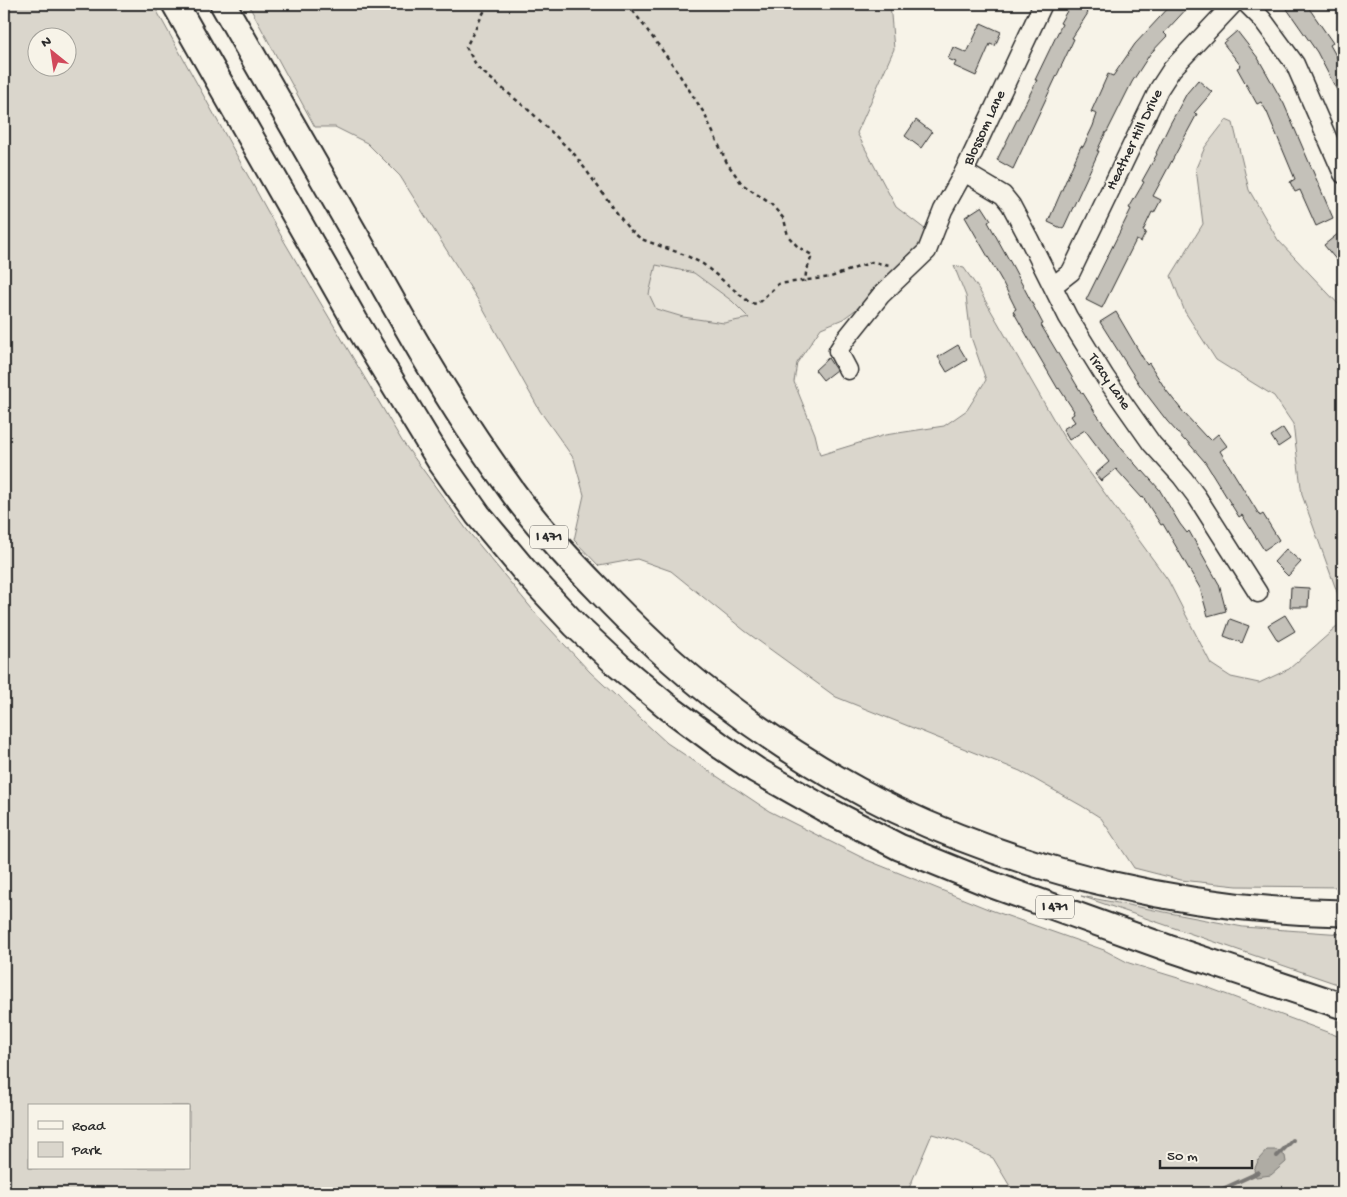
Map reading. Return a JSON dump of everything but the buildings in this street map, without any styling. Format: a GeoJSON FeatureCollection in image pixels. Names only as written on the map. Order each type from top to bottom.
{"type":"FeatureCollection","features":[{"type":"Feature","properties":{"kind":"highway","name":"I 471"},"geometry":{"type":"LineString","coordinates":[[175,4],[355,321],[440,461],[478,515],[524,570],[574,625],[619,666],[668,707],[750,765],[823,808],[899,847],[990,884],[1168,948],[1343,1006]]}},
{"type":"Feature","properties":{"kind":"highway","name":"I 471"},"geometry":{"type":"LineString","coordinates":[[223,4],[404,322],[457,411],[506,484],[559,549],[652,645],[713,696],[806,760],[896,810],[948,832],[1011,855],[1066,873],[1133,890],[1196,902],[1245,908],[1337,914]]}},
{"type":"Feature","properties":{"kind":"highway"},"geometry":{"type":"LineString","coordinates":[[1294,989],[1343,1018]]}},
{"type":"Feature","properties":{"kind":"street","name":"Blossom Lane"},"geometry":{"type":"LineString","coordinates":[[848,370],[838,351],[881,295],[926,251],[943,210],[964,172],[1043,4]]}},
{"type":"Feature","properties":{"kind":"street","name":"Heather Hill Drive"},"geometry":{"type":"LineString","coordinates":[[1053,286],[1071,272],[1159,89],[1172,69],[1233,4]]}},
{"type":"Feature","properties":{"kind":"street"},"geometry":{"type":"LineString","coordinates":[[1247,4],[1266,24],[1294,64],[1343,174]]}},
{"type":"Feature","properties":{"kind":"street","name":"Tracy Lane"},"geometry":{"type":"LineString","coordinates":[[964,172],[1002,195],[1010,205],[1068,317],[1108,381],[1152,444],[1182,477],[1197,498],[1258,593]]}},
{"type":"Feature","properties":{"kind":"path"},"geometry":{"type":"LineString","coordinates":[[488,4],[466,47],[478,68],[532,113],[575,155],[628,228],[641,238],[703,264],[750,303],[758,304],[778,284],[805,282],[831,277],[872,262],[891,265]]}},
{"type":"Feature","properties":{"kind":"path"},"geometry":{"type":"LineString","coordinates":[[628,4],[673,65],[704,113],[727,163],[742,184],[771,204],[784,219],[788,236],[798,248],[812,255],[805,282]]}},
{"type":"Feature","properties":{"kind":"shaded area"},"geometry":{"type":"Polygon","coordinates":[[[656,265],[694,273],[732,301],[750,318],[724,323],[683,317],[656,309],[649,294],[656,265]]]}},
{"type":"Feature","properties":{"kind":"shaded area"},"geometry":{"type":"Polygon","coordinates":[[[1267,1150],[1277,1150],[1285,1156],[1286,1162],[1271,1175],[1256,1177],[1254,1170],[1259,1159],[1267,1150]]]}},
{"type":"Feature","properties":{"kind":"green space"},"geometry":{"type":"Polygon","coordinates":[[[4,4],[153,4],[284,241],[402,441],[467,530],[537,615],[590,672],[667,743],[769,811],[867,860],[988,909],[1104,950],[1129,963],[1201,985],[1343,1038],[1343,1193],[1014,1193],[993,1158],[960,1142],[932,1134],[907,1193],[4,1193],[4,4]]]}},
{"type":"Feature","properties":{"kind":"green space"},"geometry":{"type":"Polygon","coordinates":[[[248,4],[890,4],[894,49],[857,133],[896,207],[930,233],[921,251],[877,294],[843,319],[821,328],[797,363],[794,382],[815,434],[820,455],[885,435],[944,426],[967,410],[986,380],[971,337],[966,296],[954,266],[964,268],[978,288],[1063,436],[1168,580],[1211,664],[1231,677],[1259,683],[1289,669],[1338,626],[1341,603],[1302,495],[1293,424],[1274,396],[1216,360],[1185,312],[1171,276],[1203,224],[1196,168],[1205,147],[1226,120],[1233,123],[1249,190],[1278,240],[1343,309],[1343,887],[1237,886],[1181,880],[1134,868],[1101,818],[1020,771],[836,697],[745,631],[671,571],[637,559],[599,566],[574,540],[584,495],[574,459],[540,411],[478,300],[400,176],[367,143],[335,127],[315,127],[248,4]],[[656,265],[649,294],[656,309],[683,317],[724,323],[749,318],[732,301],[694,273],[656,265]]]}},
{"type":"Feature","properties":{"kind":"green space"},"geometry":{"type":"Polygon","coordinates":[[[1081,896],[1243,927],[1343,934],[1343,986],[1081,896]]]}},
{"type":"Feature","properties":{"kind":"waterway"},"geometry":{"type":"LineString","coordinates":[[1277,1156],[1293,1140]]}},
{"type":"Feature","properties":{"kind":"waterway"},"geometry":{"type":"LineString","coordinates":[[1216,1193],[1258,1172]]}}]}
